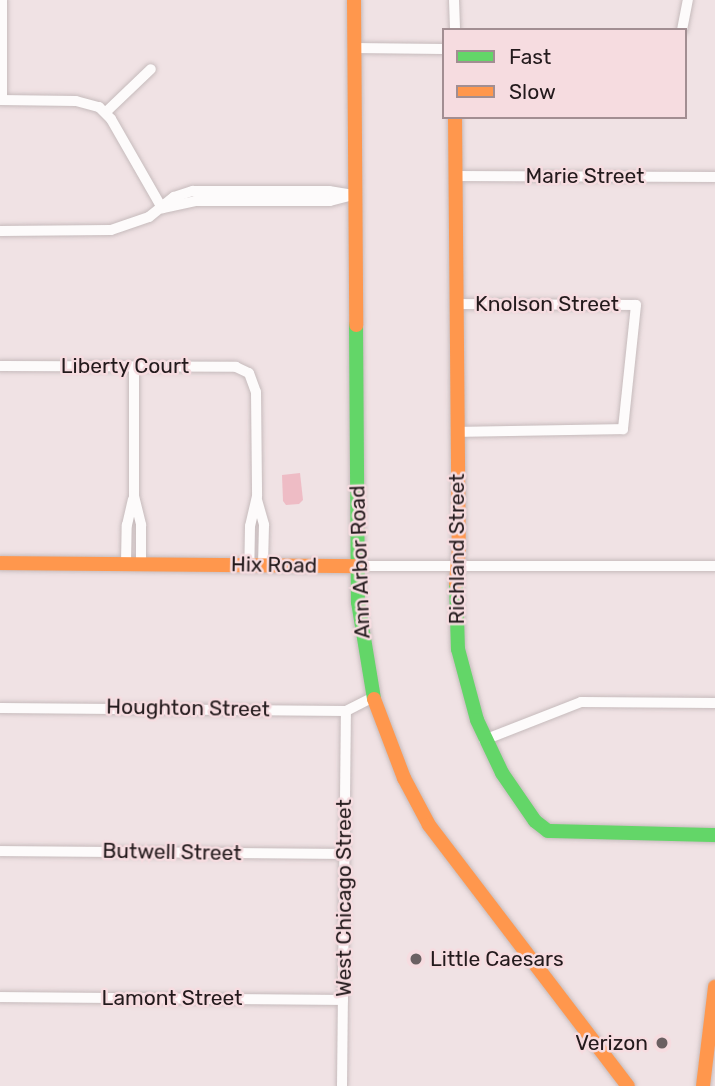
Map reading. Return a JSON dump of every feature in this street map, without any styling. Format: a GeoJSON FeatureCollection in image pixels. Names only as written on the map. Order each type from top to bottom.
{"type":"FeatureCollection","features":[{"type":"Feature","properties":{"kind":"street"},"geometry":{"type":"LineString","coordinates":[[2,0],[1,100],[81,101],[106,112],[162,208]]}},
{"type":"Feature","properties":{"kind":"street","name":"Ann Arbor Road"},"geometry":{"type":"LineString","coordinates":[[354,0],[358,566],[360,631],[373,697],[404,778],[429,825],[628,1086]]}},
{"type":"Feature","properties":{"kind":"street"},"geometry":{"type":"LineString","coordinates":[[454,0],[454,28]]}},
{"type":"Feature","properties":{"kind":"street"},"geometry":{"type":"LineString","coordinates":[[682,28],[688,0]]}},
{"type":"Feature","properties":{"kind":"street"},"geometry":{"type":"LineString","coordinates":[[354,48],[442,49]]}},
{"type":"Feature","properties":{"kind":"street"},"geometry":{"type":"LineString","coordinates":[[106,112],[152,69]]}},
{"type":"Feature","properties":{"kind":"street","name":"Richland Street"},"geometry":{"type":"LineString","coordinates":[[455,119],[457,564],[454,601],[458,649],[468,695],[484,740],[519,799],[535,821],[548,831],[715,835]]}},
{"type":"Feature","properties":{"kind":"street","name":"Marie Street"},"geometry":{"type":"LineString","coordinates":[[456,176],[715,177]]}},
{"type":"Feature","properties":{"kind":"street"},"geometry":{"type":"LineString","coordinates":[[0,231],[111,230],[139,221],[162,208],[195,201],[254,196],[355,195]]}},
{"type":"Feature","properties":{"kind":"street","name":"Knolson Street"},"geometry":{"type":"LineString","coordinates":[[457,303],[636,305],[623,429],[457,432]]}},
{"type":"Feature","properties":{"kind":"street","name":"Liberty Court"},"geometry":{"type":"LineString","coordinates":[[0,366],[236,366],[249,373],[256,392],[257,496],[250,526],[256,565]]}},
{"type":"Feature","properties":{"kind":"street"},"geometry":{"type":"LineString","coordinates":[[133,564],[127,524],[134,496],[134,366]]}},
{"type":"Feature","properties":{"kind":"street"},"geometry":{"type":"LineString","coordinates":[[133,564],[141,524],[134,496]]}},
{"type":"Feature","properties":{"kind":"street","name":"Hix Road"},"geometry":{"type":"LineString","coordinates":[[0,563],[715,566]]}},
{"type":"Feature","properties":{"kind":"street","name":"Houghton Street"},"geometry":{"type":"LineString","coordinates":[[0,708],[346,711],[373,697]]}},
{"type":"Feature","properties":{"kind":"street"},"geometry":{"type":"LineString","coordinates":[[484,740],[581,702],[715,703]]}},
{"type":"Feature","properties":{"kind":"street","name":"West Chicago Street"},"geometry":{"type":"LineString","coordinates":[[342,1086],[346,711]]}},
{"type":"Feature","properties":{"kind":"street","name":"Butwell Street"},"geometry":{"type":"LineString","coordinates":[[0,851],[344,854]]}},
{"type":"Feature","properties":{"kind":"street"},"geometry":{"type":"LineString","coordinates":[[703,1086],[715,987]]}},
{"type":"Feature","properties":{"kind":"street","name":"Lamont Street"},"geometry":{"type":"LineString","coordinates":[[0,997],[343,1000]]}},
{"type":"Feature","properties":{"kind":"shaded area"},"geometry":{"type":"Polygon","coordinates":[[[300,473],[303,500],[299,504],[286,505],[283,501],[282,475],[300,473]]]}},
{"type":"Feature","properties":{"kind":"traffic: fast"},"geometry":{"type":"LineString","coordinates":[[356,325],[358,602],[374,699]]}},
{"type":"Feature","properties":{"kind":"traffic: fast"},"geometry":{"type":"LineString","coordinates":[[456,583],[458,649],[477,720],[502,773],[535,821],[548,831],[715,835]]}},
{"type":"Feature","properties":{"kind":"traffic: slow"},"geometry":{"type":"LineString","coordinates":[[354,0],[356,325]]}},
{"type":"Feature","properties":{"kind":"traffic: slow"},"geometry":{"type":"LineString","coordinates":[[455,119],[459,548],[456,583]]}},
{"type":"Feature","properties":{"kind":"traffic: slow"},"geometry":{"type":"LineString","coordinates":[[0,563],[358,566]]}},
{"type":"Feature","properties":{"kind":"traffic: slow"},"geometry":{"type":"LineString","coordinates":[[374,699],[404,778],[429,825],[628,1086]]}},
{"type":"Feature","properties":{"kind":"traffic: slow"},"geometry":{"type":"LineString","coordinates":[[703,1086],[715,987]]}},
{"type":"Feature","properties":{"kind":"place","name":"Little Caesars"},"geometry":{"type":"Point","coordinates":[416,959]}},
{"type":"Feature","properties":{"kind":"place","name":"Verizon"},"geometry":{"type":"Point","coordinates":[662,1043]}}]}
